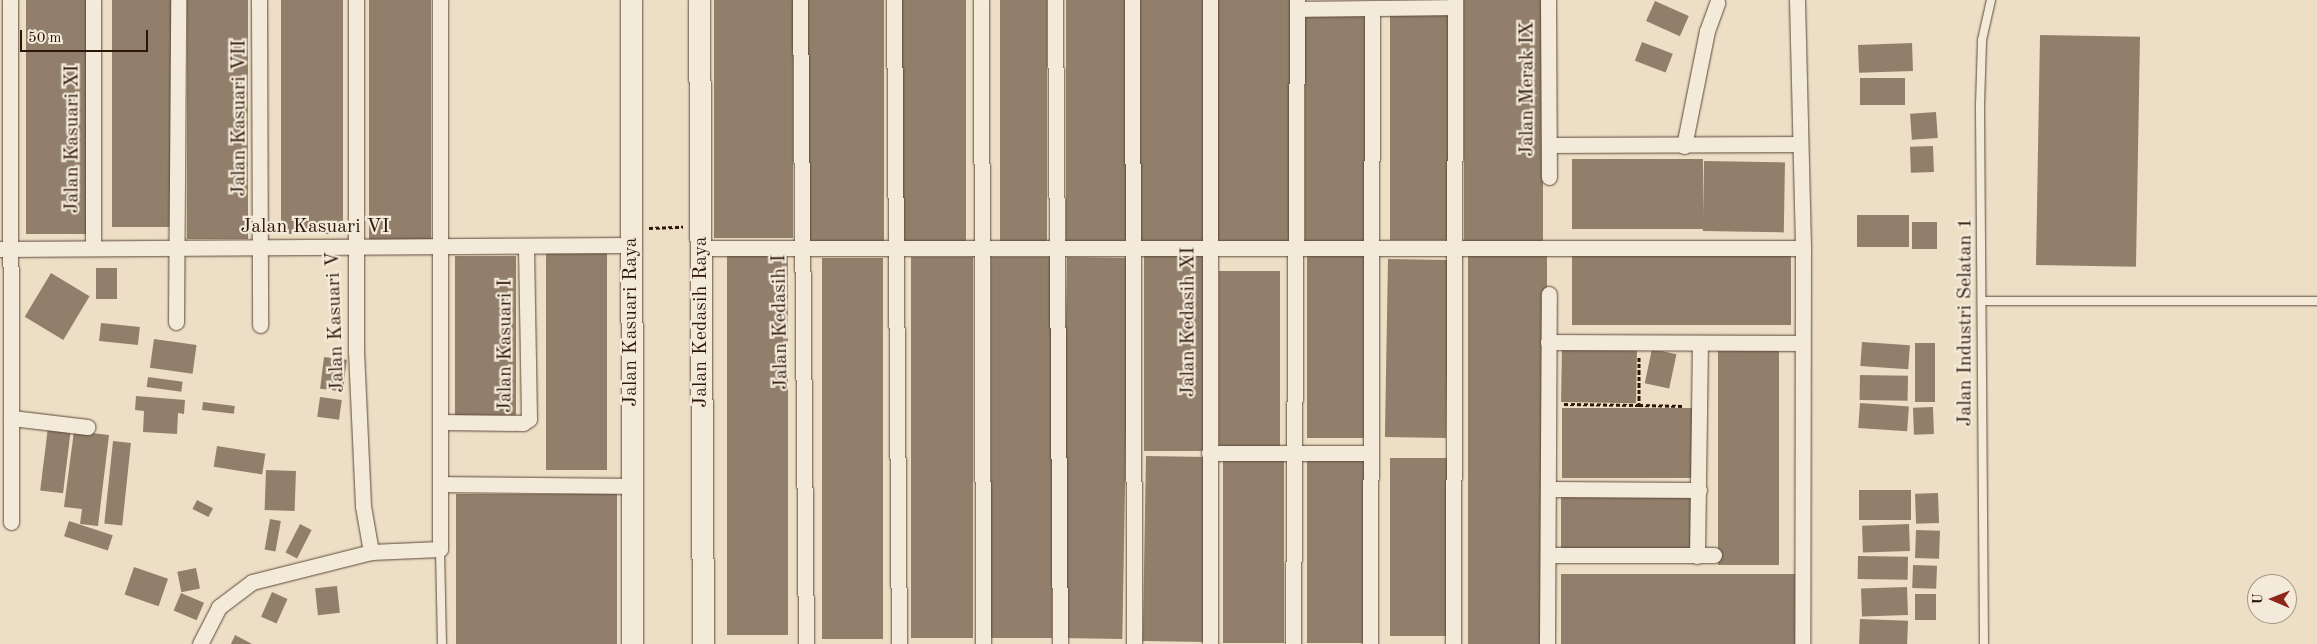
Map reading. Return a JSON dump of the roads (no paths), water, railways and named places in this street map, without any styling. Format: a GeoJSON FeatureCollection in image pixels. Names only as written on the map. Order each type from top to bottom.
{"type":"FeatureCollection","features":[{"type":"Feature","properties":{"kind":"main road","name":"Jalan Kasuari Raya"},"geometry":{"type":"LineString","coordinates":[[631,0],[632,644]]}},
{"type":"Feature","properties":{"kind":"main road","name":"Jalan Kedasih Raya"},"geometry":{"type":"LineString","coordinates":[[699,0],[703,644]]}},
{"type":"Feature","properties":{"kind":"street"},"geometry":{"type":"LineString","coordinates":[[10,0],[6,249],[12,418],[11,522]]}},
{"type":"Feature","properties":{"kind":"street","name":"Jalan Kasuari XI"},"geometry":{"type":"LineString","coordinates":[[92,0],[93,248]]}},
{"type":"Feature","properties":{"kind":"street"},"geometry":{"type":"LineString","coordinates":[[176,322],[178,0]]}},
{"type":"Feature","properties":{"kind":"street","name":"Jalan Kasuari VII"},"geometry":{"type":"LineString","coordinates":[[259,0],[260,325]]}},
{"type":"Feature","properties":{"kind":"street","name":"Jalan Kasuari V"},"geometry":{"type":"LineString","coordinates":[[356,0],[354,247],[363,506],[371,552]]}},
{"type":"Feature","properties":{"kind":"street"},"geometry":{"type":"LineString","coordinates":[[200,644],[219,606],[246,585],[371,552],[440,549],[442,422],[440,0]]}},
{"type":"Feature","properties":{"kind":"street","name":"Jalan Kedasih I"},"geometry":{"type":"LineString","coordinates":[[800,0],[800,248],[806,644]]}},
{"type":"Feature","properties":{"kind":"street"},"geometry":{"type":"LineString","coordinates":[[894,0],[898,248],[898,644]]}},
{"type":"Feature","properties":{"kind":"street"},"geometry":{"type":"LineString","coordinates":[[981,0],[983,644]]}},
{"type":"Feature","properties":{"kind":"street"},"geometry":{"type":"LineString","coordinates":[[1055,0],[1060,644]]}},
{"type":"Feature","properties":{"kind":"street"},"geometry":{"type":"LineString","coordinates":[[1132,0],[1134,644]]}},
{"type":"Feature","properties":{"kind":"street","name":"Jalan Kedasih XI"},"geometry":{"type":"LineString","coordinates":[[1210,0],[1210,644]]}},
{"type":"Feature","properties":{"kind":"street","name":"Jalan Merak IX"},"geometry":{"type":"LineString","coordinates":[[1548,0],[1549,177]]}},
{"type":"Feature","properties":{"kind":"street"},"geometry":{"type":"LineString","coordinates":[[1797,0],[1803,248],[1802,644]]}},
{"type":"Feature","properties":{"kind":"street"},"geometry":{"type":"LineString","coordinates":[[1293,644],[1297,4],[1372,8],[1455,3],[1453,644]]}},
{"type":"Feature","properties":{"kind":"street"},"geometry":{"type":"LineString","coordinates":[[1684,146],[1707,31],[1717,3]]}},
{"type":"Feature","properties":{"kind":"street"},"geometry":{"type":"LineString","coordinates":[[1370,644],[1372,8]]}},
{"type":"Feature","properties":{"kind":"street"},"geometry":{"type":"LineString","coordinates":[[1549,145],[1684,146],[1800,144]]}},
{"type":"Feature","properties":{"kind":"street","name":"Jalan Kasuari VI"},"geometry":{"type":"LineString","coordinates":[[6,249],[526,246],[631,236]]}},
{"type":"Feature","properties":{"kind":"street","name":"Jalan Kasuari I"},"geometry":{"type":"LineString","coordinates":[[442,422],[518,423],[529,419],[526,246]]}},
{"type":"Feature","properties":{"kind":"street"},"geometry":{"type":"LineString","coordinates":[[701,248],[1803,248]]}},
{"type":"Feature","properties":{"kind":"street"},"geometry":{"type":"LineString","coordinates":[[1547,644],[1549,294]]}},
{"type":"Feature","properties":{"kind":"street"},"geometry":{"type":"LineString","coordinates":[[1548,342],[1802,343]]}},
{"type":"Feature","properties":{"kind":"street"},"geometry":{"type":"LineString","coordinates":[[1697,556],[1700,343]]}},
{"type":"Feature","properties":{"kind":"street"},"geometry":{"type":"LineString","coordinates":[[12,418],[87,427]]}},
{"type":"Feature","properties":{"kind":"street"},"geometry":{"type":"LineString","coordinates":[[1209,453],[1370,453]]}},
{"type":"Feature","properties":{"kind":"street"},"geometry":{"type":"LineString","coordinates":[[441,484],[632,486]]}},
{"type":"Feature","properties":{"kind":"street"},"geometry":{"type":"LineString","coordinates":[[1548,489],[1699,490]]}},
{"type":"Feature","properties":{"kind":"street"},"geometry":{"type":"LineString","coordinates":[[1548,556],[1714,555]]}},
{"type":"Feature","properties":{"kind":"lane","name":"Jalan Industri Selatan 1"},"geometry":{"type":"LineString","coordinates":[[1984,644],[1982,40],[1991,0]]}},
{"type":"Feature","properties":{"kind":"lane"},"geometry":{"type":"LineString","coordinates":[[1983,302],[2317,300]]}},
{"type":"Feature","properties":{"kind":"lane"},"geometry":{"type":"LineString","coordinates":[[440,549],[442,644]]}}]}
